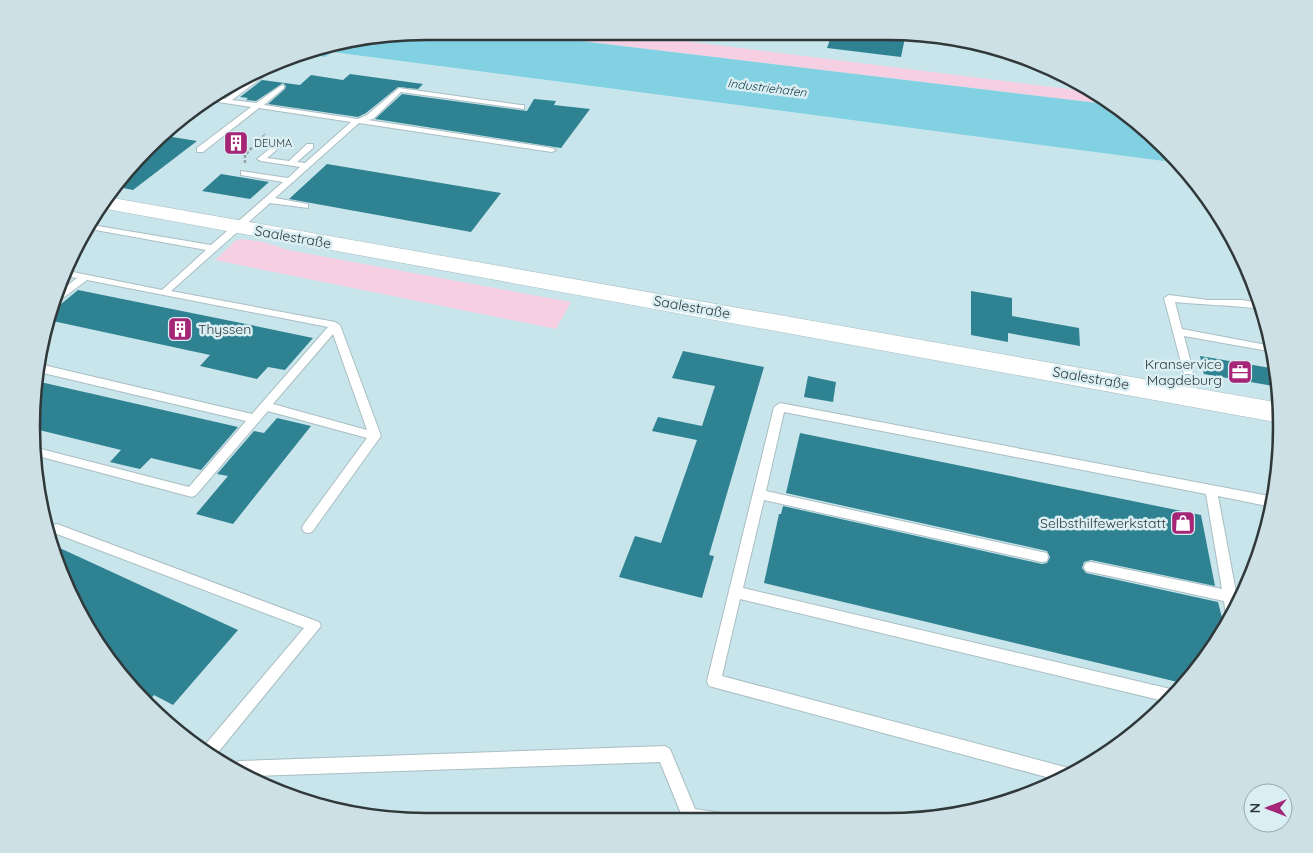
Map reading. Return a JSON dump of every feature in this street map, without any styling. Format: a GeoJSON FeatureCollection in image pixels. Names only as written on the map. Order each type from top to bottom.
{"type":"FeatureCollection","features":[{"type":"Feature","properties":{"kind":"main road","name":"Saalestraße"},"geometry":{"type":"LineString","coordinates":[[111,204],[1272,412]]}},
{"type":"Feature","properties":{"kind":"lane"},"geometry":{"type":"LineString","coordinates":[[226,102],[254,81]]}},
{"type":"Feature","properties":{"kind":"lane"},"geometry":{"type":"LineString","coordinates":[[200,150],[282,87]]}},
{"type":"Feature","properties":{"kind":"lane"},"geometry":{"type":"LineString","coordinates":[[164,293],[236,226],[269,200],[357,121],[370,117],[399,90],[520,107]]}},
{"type":"Feature","properties":{"kind":"lane"},"geometry":{"type":"LineString","coordinates":[[219,101],[552,150]]}},
{"type":"Feature","properties":{"kind":"lane"},"geometry":{"type":"LineString","coordinates":[[284,140],[261,159],[307,166]]}},
{"type":"Feature","properties":{"kind":"lane"},"geometry":{"type":"LineString","coordinates":[[290,164],[310,146]]}},
{"type":"Feature","properties":{"kind":"lane"},"geometry":{"type":"LineString","coordinates":[[244,173],[290,181]]}},
{"type":"Feature","properties":{"kind":"lane"},"geometry":{"type":"LineString","coordinates":[[269,200],[305,206]]}},
{"type":"Feature","properties":{"kind":"lane"},"geometry":{"type":"LineString","coordinates":[[95,228],[212,248]]}},
{"type":"Feature","properties":{"kind":"lane"},"geometry":{"type":"LineString","coordinates":[[71,274],[335,325]]}},
{"type":"Feature","properties":{"kind":"lane"},"geometry":{"type":"LineString","coordinates":[[64,292],[84,277]]}},
{"type":"Feature","properties":{"kind":"lane"},"geometry":{"type":"LineString","coordinates":[[1188,371],[1169,298],[1208,303],[1253,305]]}},
{"type":"Feature","properties":{"kind":"lane"},"geometry":{"type":"LineString","coordinates":[[41,453],[192,492],[335,325]]}},
{"type":"Feature","properties":{"kind":"lane"},"geometry":{"type":"LineString","coordinates":[[335,325],[375,436]]}},
{"type":"Feature","properties":{"kind":"lane"},"geometry":{"type":"LineString","coordinates":[[1178,332],[1265,348]]}},
{"type":"Feature","properties":{"kind":"lane"},"geometry":{"type":"LineString","coordinates":[[44,369],[255,419]]}},
{"type":"Feature","properties":{"kind":"lane"},"geometry":{"type":"LineString","coordinates":[[266,406],[375,436]]}},
{"type":"Feature","properties":{"kind":"lane"},"geometry":{"type":"LineString","coordinates":[[1058,773],[714,681],[780,407],[1266,501]]}},
{"type":"Feature","properties":{"kind":"lane"},"geometry":{"type":"LineString","coordinates":[[308,528],[375,436]]}},
{"type":"Feature","properties":{"kind":"lane"},"geometry":{"type":"LineString","coordinates":[[1210,490],[1234,595]]}},
{"type":"Feature","properties":{"kind":"lane"},"geometry":{"type":"LineString","coordinates":[[759,494],[1042,557]]}},
{"type":"Feature","properties":{"kind":"lane"},"geometry":{"type":"LineString","coordinates":[[54,530],[57,529],[314,626],[211,747]]}},
{"type":"Feature","properties":{"kind":"lane"},"geometry":{"type":"LineString","coordinates":[[1091,566],[1233,597]]}},
{"type":"Feature","properties":{"kind":"lane"},"geometry":{"type":"LineString","coordinates":[[735,592],[1165,694]]}},
{"type":"Feature","properties":{"kind":"lane"},"geometry":{"type":"LineString","coordinates":[[248,769],[665,754],[687,813]]}},
{"type":"Feature","properties":{"kind":"shaded area"},"geometry":{"type":"Polygon","coordinates":[[[573,40],[675,40],[1076,90],[1098,103],[573,40]]]}},
{"type":"Feature","properties":{"kind":"shaded area"},"geometry":{"type":"Polygon","coordinates":[[[675,40],[886,40],[937,43],[987,53],[1011,61],[1034,69],[1076,90],[675,40]]]}},
{"type":"Feature","properties":{"kind":"shaded area"},"geometry":{"type":"Polygon","coordinates":[[[331,52],[1168,162],[1208,212],[1221,233],[1244,279],[1260,326],[1270,376],[1273,426],[1270,477],[1266,502],[1260,527],[1244,574],[1221,620],[1208,641],[1193,662],[1160,700],[1122,733],[1101,748],[1080,761],[1034,784],[987,800],[937,810],[886,813],[426,813],[376,810],[326,800],[279,784],[233,761],[212,748],[191,733],[153,700],[120,662],[92,620],[69,574],[53,527],[43,477],[40,426],[43,376],[47,351],[53,326],[69,279],[92,233],[120,191],[153,153],[191,120],[233,92],[279,69],[317,56],[325,57],[331,52]]]}},
{"type":"Feature","properties":{"kind":"shaded area"},"geometry":{"type":"Polygon","coordinates":[[[242,239],[264,242],[288,250],[571,302],[556,329],[215,260],[235,241],[242,239]]]}},
{"type":"Feature","properties":{"kind":"water","name":"Industriehafen"},"geometry":{"type":"Polygon","coordinates":[[[573,40],[1098,103],[1122,120],[1168,162],[332,52],[325,57],[317,56],[326,53],[351,47],[401,41],[573,40]]]}},
{"type":"Feature","properties":{"kind":"building"},"geometry":{"type":"Polygon","coordinates":[[[830,40],[904,41],[901,57],[827,48],[830,40]]]}},
{"type":"Feature","properties":{"kind":"building"},"geometry":{"type":"Polygon","coordinates":[[[350,74],[423,84],[418,89],[398,87],[366,113],[358,117],[268,104],[285,89],[286,86],[283,83],[256,101],[240,97],[262,80],[300,85],[311,75],[343,80],[350,74]]]}},
{"type":"Feature","properties":{"kind":"building"},"geometry":{"type":"Polygon","coordinates":[[[402,94],[527,111],[534,99],[556,101],[554,105],[590,109],[561,148],[375,119],[402,94]]]}},
{"type":"Feature","properties":{"kind":"building"},"geometry":{"type":"Polygon","coordinates":[[[171,137],[197,141],[133,190],[123,188],[153,153],[171,137]]]}},
{"type":"Feature","properties":{"kind":"building"},"geometry":{"type":"Polygon","coordinates":[[[327,164],[501,193],[471,232],[289,199],[327,164]]]}},
{"type":"Feature","properties":{"kind":"building"},"geometry":{"type":"Polygon","coordinates":[[[221,174],[269,182],[250,199],[202,191],[221,174]]]}},
{"type":"Feature","properties":{"kind":"building","name":"Thyssen"},"geometry":{"type":"Polygon","coordinates":[[[78,290],[313,338],[285,370],[268,367],[257,379],[200,366],[210,355],[55,321],[60,305],[78,290]]]}},
{"type":"Feature","properties":{"kind":"building"},"geometry":{"type":"Polygon","coordinates":[[[971,291],[1012,298],[1012,316],[1079,328],[1080,346],[1008,333],[1008,342],[971,335],[971,291]]]}},
{"type":"Feature","properties":{"kind":"building"},"geometry":{"type":"Polygon","coordinates":[[[683,351],[764,367],[709,555],[714,556],[702,598],[619,577],[635,536],[661,543],[697,440],[652,431],[658,417],[702,426],[715,386],[672,378],[683,351]]]}},
{"type":"Feature","properties":{"kind":"building","name":"Kranservice Magdeburg"},"geometry":{"type":"Polygon","coordinates":[[[1200,356],[1269,368],[1271,386],[1204,374],[1200,356]]]}},
{"type":"Feature","properties":{"kind":"building"},"geometry":{"type":"Polygon","coordinates":[[[808,376],[836,382],[833,402],[804,397],[808,376]]]}},
{"type":"Feature","properties":{"kind":"building"},"geometry":{"type":"Polygon","coordinates":[[[42,382],[238,427],[201,470],[151,458],[140,469],[110,462],[121,450],[40,430],[42,382]]]}},
{"type":"Feature","properties":{"kind":"building"},"geometry":{"type":"Polygon","coordinates":[[[277,418],[311,426],[233,524],[196,514],[228,476],[217,474],[254,431],[264,433],[277,418]]]}},
{"type":"Feature","properties":{"kind":"building"},"geometry":{"type":"Polygon","coordinates":[[[800,433],[1201,515],[1215,586],[1091,560],[1084,562],[1082,568],[1086,573],[1218,602],[1222,618],[1193,662],[1176,682],[764,583],[779,514],[781,514],[783,506],[1042,564],[1047,563],[1050,557],[1047,551],[786,493],[800,433]]]}},
{"type":"Feature","properties":{"kind":"building"},"geometry":{"type":"Polygon","coordinates":[[[60,548],[238,630],[173,705],[154,695],[151,698],[120,662],[105,641],[80,597],[60,548]]]}},
{"type":"Feature","properties":{"kind":"place","name":"DEUMA"},"geometry":{"type":"Point","coordinates":[236,143]}},
{"type":"Feature","properties":{"kind":"place","name":"Thyssen"},"geometry":{"type":"Point","coordinates":[180,329]}},
{"type":"Feature","properties":{"kind":"place","name":"Kranservice Magdeburg"},"geometry":{"type":"Point","coordinates":[1240,372]}},
{"type":"Feature","properties":{"kind":"place","name":"Selbsthilfewerkstatt"},"geometry":{"type":"Point","coordinates":[1183,523]}}]}
